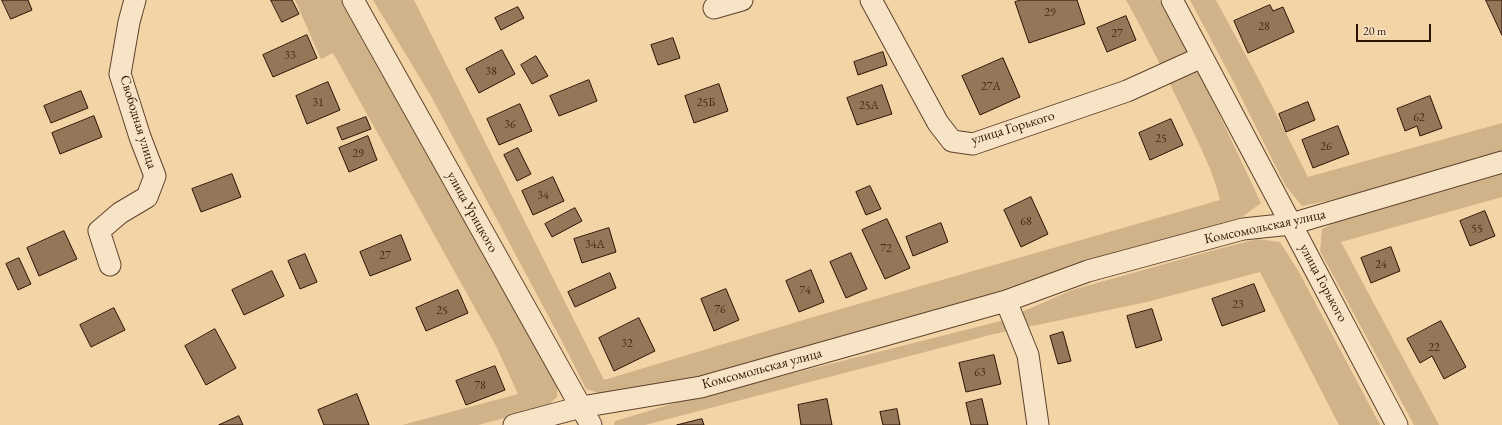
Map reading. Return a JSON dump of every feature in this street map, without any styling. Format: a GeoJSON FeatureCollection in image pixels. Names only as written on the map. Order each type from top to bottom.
{"type":"FeatureCollection","features":[{"type":"Feature","properties":{"kind":"street","name":"Свободная улица"},"geometry":{"type":"LineString","coordinates":[[110,265],[99,231],[120,213],[148,197],[155,176],[140,137],[120,74],[129,22],[135,0]]}},
{"type":"Feature","properties":{"kind":"street","name":"улица Урицкого"},"geometry":{"type":"LineString","coordinates":[[353,0],[586,416]]}},
{"type":"Feature","properties":{"kind":"street"},"geometry":{"type":"LineString","coordinates":[[714,8],[742,0]]}},
{"type":"Feature","properties":{"kind":"street","name":"улица Горького"},"geometry":{"type":"LineString","coordinates":[[871,0],[938,124],[952,141],[973,144],[1038,120],[1127,91],[1202,57]]}},
{"type":"Feature","properties":{"kind":"street","name":"улица Горького"},"geometry":{"type":"LineString","coordinates":[[1172,0],[1397,425]]}},
{"type":"Feature","properties":{"kind":"street","name":"Комсомольская улица"},"geometry":{"type":"LineString","coordinates":[[514,425],[586,416],[701,387],[1006,301],[1088,271],[1243,229],[1291,224],[1502,162]]}},
{"type":"Feature","properties":{"kind":"street"},"geometry":{"type":"LineString","coordinates":[[1006,301],[1028,355],[1038,425]]}},
{"type":"Feature","properties":{"kind":"shaded area"},"geometry":{"type":"Polygon","coordinates":[[[295,0],[341,0],[438,166],[558,383],[557,397],[546,407],[478,425],[402,425],[518,394],[496,346],[333,53],[321,59],[295,0]]]}},
{"type":"Feature","properties":{"kind":"shaded area"},"geometry":{"type":"Polygon","coordinates":[[[373,0],[414,0],[604,380],[820,315],[1220,200],[1214,179],[1201,147],[1157,58],[1126,0],[1159,0],[1211,97],[1261,203],[1242,217],[1156,243],[999,297],[686,384],[604,395],[586,389],[432,98],[373,0]]]}},
{"type":"Feature","properties":{"kind":"shaded area"},"geometry":{"type":"Polygon","coordinates":[[[1190,0],[1216,0],[1258,78],[1308,177],[1502,123],[1502,156],[1456,170],[1302,206],[1285,185],[1233,81],[1190,0]]]}},
{"type":"Feature","properties":{"kind":"shaded area"},"geometry":{"type":"Polygon","coordinates":[[[1502,173],[1502,197],[1341,242],[1439,425],[1414,425],[1320,251],[1322,229],[1344,218],[1502,173]]]}},
{"type":"Feature","properties":{"kind":"shaded area"},"geometry":{"type":"Polygon","coordinates":[[[1257,239],[1280,242],[1299,272],[1380,425],[1339,425],[1260,272],[1147,302],[994,334],[645,425],[614,425],[615,421],[675,403],[1001,321],[1072,290],[1257,239]]]}},
{"type":"Feature","properties":{"kind":"building"},"geometry":{"type":"Polygon","coordinates":[[[2,0],[28,0],[32,10],[11,19],[2,0]]]}},
{"type":"Feature","properties":{"kind":"building"},"geometry":{"type":"Polygon","coordinates":[[[271,0],[292,0],[299,14],[282,22],[271,0]]]}},
{"type":"Feature","properties":{"kind":"building"},"geometry":{"type":"Polygon","coordinates":[[[1021,0],[1077,0],[1085,24],[1029,43],[1015,2],[1021,0]]]}},
{"type":"Feature","properties":{"kind":"building"},"geometry":{"type":"Polygon","coordinates":[[[1486,0],[1502,0],[1502,35],[1486,0]]]}},
{"type":"Feature","properties":{"kind":"building"},"geometry":{"type":"Polygon","coordinates":[[[1270,5],[1273,11],[1283,7],[1294,32],[1248,53],[1234,21],[1270,5]]]}},
{"type":"Feature","properties":{"kind":"building"},"geometry":{"type":"Polygon","coordinates":[[[518,7],[524,18],[501,30],[495,18],[518,7]]]}},
{"type":"Feature","properties":{"kind":"building"},"geometry":{"type":"Polygon","coordinates":[[[1126,16],[1136,40],[1107,52],[1097,28],[1126,16]]]}},
{"type":"Feature","properties":{"kind":"building"},"geometry":{"type":"Polygon","coordinates":[[[307,35],[317,58],[273,77],[263,55],[307,35]]]}},
{"type":"Feature","properties":{"kind":"building"},"geometry":{"type":"Polygon","coordinates":[[[673,38],[680,58],[658,65],[651,45],[673,38]]]}},
{"type":"Feature","properties":{"kind":"building"},"geometry":{"type":"Polygon","coordinates":[[[502,50],[515,74],[479,93],[466,69],[502,50]]]}},
{"type":"Feature","properties":{"kind":"building"},"geometry":{"type":"Polygon","coordinates":[[[883,52],[887,65],[858,75],[854,62],[883,52]]]}},
{"type":"Feature","properties":{"kind":"building"},"geometry":{"type":"Polygon","coordinates":[[[536,56],[548,76],[532,84],[521,65],[536,56]]]}},
{"type":"Feature","properties":{"kind":"building"},"geometry":{"type":"Polygon","coordinates":[[[1003,58],[1020,97],[980,115],[962,76],[1003,58]]]}},
{"type":"Feature","properties":{"kind":"building"},"geometry":{"type":"Polygon","coordinates":[[[589,80],[597,101],[559,116],[550,96],[589,80]]]}},
{"type":"Feature","properties":{"kind":"building"},"geometry":{"type":"Polygon","coordinates":[[[328,82],[340,110],[307,124],[296,96],[328,82]]]}},
{"type":"Feature","properties":{"kind":"building"},"geometry":{"type":"Polygon","coordinates":[[[719,84],[728,111],[694,123],[685,96],[719,84]]]}},
{"type":"Feature","properties":{"kind":"building"},"geometry":{"type":"Polygon","coordinates":[[[882,85],[892,114],[857,125],[847,98],[882,85]]]}},
{"type":"Feature","properties":{"kind":"building"},"geometry":{"type":"Polygon","coordinates":[[[81,91],[88,108],[51,123],[44,106],[81,91]]]}},
{"type":"Feature","properties":{"kind":"building"},"geometry":{"type":"Polygon","coordinates":[[[1430,96],[1442,128],[1420,136],[1417,126],[1405,131],[1397,109],[1430,96]]]}},
{"type":"Feature","properties":{"kind":"building"},"geometry":{"type":"Polygon","coordinates":[[[1308,102],[1315,120],[1286,132],[1279,114],[1308,102]]]}},
{"type":"Feature","properties":{"kind":"building"},"geometry":{"type":"Polygon","coordinates":[[[520,104],[532,131],[499,145],[487,119],[520,104]]]}},
{"type":"Feature","properties":{"kind":"building"},"geometry":{"type":"Polygon","coordinates":[[[94,116],[102,137],[60,154],[52,133],[94,116]]]}},
{"type":"Feature","properties":{"kind":"building"},"geometry":{"type":"Polygon","coordinates":[[[366,117],[371,129],[342,140],[337,128],[366,117]]]}},
{"type":"Feature","properties":{"kind":"building"},"geometry":{"type":"Polygon","coordinates":[[[1171,119],[1183,145],[1150,160],[1139,133],[1171,119]]]}},
{"type":"Feature","properties":{"kind":"building"},"geometry":{"type":"Polygon","coordinates":[[[1338,126],[1349,154],[1313,168],[1302,140],[1338,126]]]}},
{"type":"Feature","properties":{"kind":"building"},"geometry":{"type":"Polygon","coordinates":[[[368,136],[377,160],[349,172],[339,148],[368,136]]]}},
{"type":"Feature","properties":{"kind":"building"},"geometry":{"type":"Polygon","coordinates":[[[518,148],[531,174],[517,181],[504,155],[518,148]]]}},
{"type":"Feature","properties":{"kind":"building"},"geometry":{"type":"Polygon","coordinates":[[[232,174],[241,197],[201,212],[192,189],[232,174]]]}},
{"type":"Feature","properties":{"kind":"building"},"geometry":{"type":"Polygon","coordinates":[[[553,177],[564,201],[533,215],[522,191],[553,177]]]}},
{"type":"Feature","properties":{"kind":"building"},"geometry":{"type":"Polygon","coordinates":[[[870,186],[881,209],[866,215],[856,192],[870,186]]]}},
{"type":"Feature","properties":{"kind":"building"},"geometry":{"type":"Polygon","coordinates":[[[1031,197],[1048,234],[1021,247],[1004,210],[1031,197]]]}},
{"type":"Feature","properties":{"kind":"building"},"geometry":{"type":"Polygon","coordinates":[[[575,208],[582,221],[552,237],[545,224],[575,208]]]}},
{"type":"Feature","properties":{"kind":"building"},"geometry":{"type":"Polygon","coordinates":[[[1485,211],[1495,236],[1470,246],[1460,221],[1485,211]]]}},
{"type":"Feature","properties":{"kind":"building"},"geometry":{"type":"Polygon","coordinates":[[[887,219],[910,268],[885,279],[862,230],[887,219]]]}},
{"type":"Feature","properties":{"kind":"building"},"geometry":{"type":"Polygon","coordinates":[[[941,223],[948,242],[913,256],[906,237],[941,223]]]}},
{"type":"Feature","properties":{"kind":"building"},"geometry":{"type":"Polygon","coordinates":[[[609,228],[616,252],[582,263],[574,239],[609,228]]]}},
{"type":"Feature","properties":{"kind":"building"},"geometry":{"type":"Polygon","coordinates":[[[64,231],[77,259],[39,276],[27,248],[64,231]]]}},
{"type":"Feature","properties":{"kind":"building"},"geometry":{"type":"Polygon","coordinates":[[[401,235],[411,260],[370,276],[360,252],[401,235]]]}},
{"type":"Feature","properties":{"kind":"building"},"geometry":{"type":"Polygon","coordinates":[[[1391,247],[1400,271],[1371,283],[1361,258],[1391,247]]]}},
{"type":"Feature","properties":{"kind":"building"},"geometry":{"type":"Polygon","coordinates":[[[851,253],[867,289],[846,298],[830,262],[851,253]]]}},
{"type":"Feature","properties":{"kind":"building"},"geometry":{"type":"Polygon","coordinates":[[[305,254],[317,282],[300,289],[288,261],[305,254]]]}},
{"type":"Feature","properties":{"kind":"building"},"geometry":{"type":"Polygon","coordinates":[[[19,258],[31,284],[18,290],[6,264],[19,258]]]}},
{"type":"Feature","properties":{"kind":"building"},"geometry":{"type":"Polygon","coordinates":[[[811,270],[824,302],[799,312],[786,281],[811,270]]]}},
{"type":"Feature","properties":{"kind":"building"},"geometry":{"type":"Polygon","coordinates":[[[272,271],[284,296],[244,315],[232,290],[272,271]]]}},
{"type":"Feature","properties":{"kind":"building"},"geometry":{"type":"Polygon","coordinates":[[[610,273],[616,288],[575,307],[568,292],[610,273]]]}},
{"type":"Feature","properties":{"kind":"building"},"geometry":{"type":"Polygon","coordinates":[[[1254,284],[1265,311],[1222,326],[1212,299],[1254,284]]]}},
{"type":"Feature","properties":{"kind":"building"},"geometry":{"type":"Polygon","coordinates":[[[726,289],[739,320],[714,331],[701,299],[726,289]]]}},
{"type":"Feature","properties":{"kind":"building"},"geometry":{"type":"Polygon","coordinates":[[[458,290],[468,313],[426,331],[416,308],[458,290]]]}},
{"type":"Feature","properties":{"kind":"building"},"geometry":{"type":"Polygon","coordinates":[[[114,308],[125,330],[91,347],[80,325],[114,308]]]}},
{"type":"Feature","properties":{"kind":"building"},"geometry":{"type":"Polygon","coordinates":[[[1152,309],[1162,340],[1136,348],[1127,316],[1152,309]]]}},
{"type":"Feature","properties":{"kind":"building"},"geometry":{"type":"Polygon","coordinates":[[[639,318],[655,351],[614,371],[599,338],[639,318]]]}},
{"type":"Feature","properties":{"kind":"building"},"geometry":{"type":"Polygon","coordinates":[[[1441,321],[1466,367],[1444,379],[1432,356],[1420,363],[1407,339],[1441,321]]]}},
{"type":"Feature","properties":{"kind":"building"},"geometry":{"type":"Polygon","coordinates":[[[215,329],[236,368],[206,385],[185,346],[215,329]]]}},
{"type":"Feature","properties":{"kind":"building"},"geometry":{"type":"Polygon","coordinates":[[[1063,332],[1071,361],[1058,364],[1050,336],[1063,332]]]}},
{"type":"Feature","properties":{"kind":"building"},"geometry":{"type":"Polygon","coordinates":[[[994,355],[1001,384],[966,392],[959,363],[994,355]]]}},
{"type":"Feature","properties":{"kind":"building"},"geometry":{"type":"Polygon","coordinates":[[[495,366],[505,390],[466,405],[456,381],[495,366]]]}},
{"type":"Feature","properties":{"kind":"building"},"geometry":{"type":"Polygon","coordinates":[[[357,394],[369,425],[324,425],[318,410],[357,394]]]}},
{"type":"Feature","properties":{"kind":"building"},"geometry":{"type":"Polygon","coordinates":[[[827,399],[832,425],[801,425],[798,405],[827,399]]]}},
{"type":"Feature","properties":{"kind":"building"},"geometry":{"type":"Polygon","coordinates":[[[982,399],[988,425],[971,425],[966,403],[982,399]]]}},
{"type":"Feature","properties":{"kind":"building"},"geometry":{"type":"Polygon","coordinates":[[[897,409],[900,425],[883,425],[880,412],[897,409]]]}},
{"type":"Feature","properties":{"kind":"building"},"geometry":{"type":"Polygon","coordinates":[[[239,416],[243,425],[219,425],[239,416]]]}},
{"type":"Feature","properties":{"kind":"building"},"geometry":{"type":"Polygon","coordinates":[[[702,419],[704,425],[677,425],[702,419]]]}}]}
